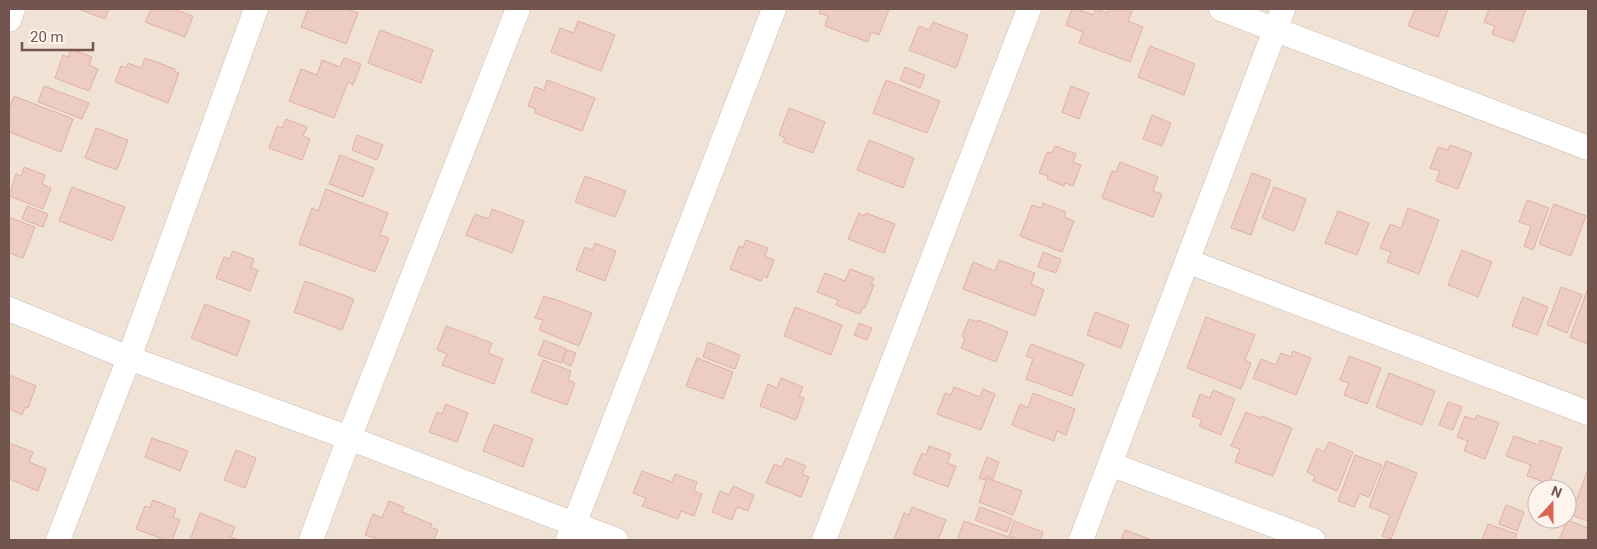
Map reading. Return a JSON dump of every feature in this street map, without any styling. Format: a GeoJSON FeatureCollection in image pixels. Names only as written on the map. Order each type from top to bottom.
{"type":"FeatureCollection","features":[{"type":"Feature","properties":{"kind":"street"},"geometry":{"type":"LineString","coordinates":[[9,20],[13,9]]}},
{"type":"Feature","properties":{"kind":"street"},"geometry":{"type":"LineString","coordinates":[[58,540],[129,358],[256,9]]}},
{"type":"Feature","properties":{"kind":"street"},"geometry":{"type":"LineString","coordinates":[[311,540],[349,438],[518,9]]}},
{"type":"Feature","properties":{"kind":"street"},"geometry":{"type":"LineString","coordinates":[[571,532],[774,9]]}},
{"type":"Feature","properties":{"kind":"street"},"geometry":{"type":"LineString","coordinates":[[824,540],[1029,9]]}},
{"type":"Feature","properties":{"kind":"street"},"geometry":{"type":"LineString","coordinates":[[1221,9],[1279,19],[1588,148]]}},
{"type":"Feature","properties":{"kind":"street"},"geometry":{"type":"LineString","coordinates":[[1081,540],[1279,19]]}},
{"type":"Feature","properties":{"kind":"street"},"geometry":{"type":"LineString","coordinates":[[1187,261],[1588,413]]}},
{"type":"Feature","properties":{"kind":"street"},"geometry":{"type":"LineString","coordinates":[[9,309],[129,358],[349,438],[571,532],[616,540]]}},
{"type":"Feature","properties":{"kind":"street"},"geometry":{"type":"LineString","coordinates":[[1110,464],[1313,540]]}},
{"type":"Feature","properties":{"kind":"shaded area"},"geometry":{"type":"Polygon","coordinates":[[[9,9],[1588,9],[1588,540],[9,540],[9,9]]]}},
{"type":"Feature","properties":{"kind":"building"},"geometry":{"type":"Polygon","coordinates":[[[78,9],[109,9],[105,19],[78,9]]]}},
{"type":"Feature","properties":{"kind":"building"},"geometry":{"type":"Polygon","coordinates":[[[151,9],[173,9],[193,16],[185,37],[145,22],[151,9]]]}},
{"type":"Feature","properties":{"kind":"building"},"geometry":{"type":"Polygon","coordinates":[[[308,9],[347,9],[358,13],[346,44],[301,27],[308,9]]]}},
{"type":"Feature","properties":{"kind":"building"},"geometry":{"type":"Polygon","coordinates":[[[821,9],[889,9],[879,35],[871,32],[868,42],[825,26],[828,16],[819,13],[821,9]]]}},
{"type":"Feature","properties":{"kind":"building"},"geometry":{"type":"Polygon","coordinates":[[[1072,9],[1093,15],[1096,9],[1107,13],[1109,9],[1133,9],[1128,21],[1143,27],[1130,62],[1079,43],[1083,32],[1066,25],[1072,9]]]}},
{"type":"Feature","properties":{"kind":"building"},"geometry":{"type":"Polygon","coordinates":[[[1415,9],[1448,9],[1438,37],[1408,26],[1415,9]]]}},
{"type":"Feature","properties":{"kind":"building"},"geometry":{"type":"Polygon","coordinates":[[[1489,9],[1526,9],[1514,42],[1492,34],[1495,26],[1484,22],[1489,9]]]}},
{"type":"Feature","properties":{"kind":"building"},"geometry":{"type":"Polygon","coordinates":[[[578,21],[615,35],[601,71],[551,52],[560,28],[574,33],[578,21]]]}},
{"type":"Feature","properties":{"kind":"building"},"geometry":{"type":"Polygon","coordinates":[[[933,22],[968,35],[956,68],[909,50],[919,26],[929,30],[933,22]]]}},
{"type":"Feature","properties":{"kind":"building"},"geometry":{"type":"Polygon","coordinates":[[[380,30],[433,50],[421,83],[368,63],[380,30]]]}},
{"type":"Feature","properties":{"kind":"building"},"geometry":{"type":"Polygon","coordinates":[[[1150,46],[1195,64],[1184,95],[1138,77],[1150,46]]]}},
{"type":"Feature","properties":{"kind":"building"},"geometry":{"type":"Polygon","coordinates":[[[71,49],[92,57],[89,65],[98,69],[89,91],[55,78],[63,55],[68,57],[71,49]]]}},
{"type":"Feature","properties":{"kind":"building"},"geometry":{"type":"Polygon","coordinates":[[[145,58],[175,69],[174,71],[179,73],[168,103],[115,82],[121,66],[126,68],[128,63],[141,68],[145,58]]]}},
{"type":"Feature","properties":{"kind":"building"},"geometry":{"type":"Polygon","coordinates":[[[344,58],[361,64],[353,85],[348,82],[334,118],[289,101],[301,69],[317,75],[322,60],[340,67],[344,58]]]}},
{"type":"Feature","properties":{"kind":"building"},"geometry":{"type":"Polygon","coordinates":[[[905,67],[925,75],[920,88],[900,80],[905,67]]]}},
{"type":"Feature","properties":{"kind":"building"},"geometry":{"type":"Polygon","coordinates":[[[547,80],[595,98],[582,131],[535,113],[536,109],[528,106],[535,87],[544,90],[547,80]]]}},
{"type":"Feature","properties":{"kind":"building"},"geometry":{"type":"Polygon","coordinates":[[[886,80],[940,101],[927,133],[873,113],[886,80]]]}},
{"type":"Feature","properties":{"kind":"building"},"geometry":{"type":"Polygon","coordinates":[[[44,86],[89,103],[82,119],[38,102],[44,86]]]}},
{"type":"Feature","properties":{"kind":"building"},"geometry":{"type":"Polygon","coordinates":[[[1071,86],[1089,93],[1079,119],[1062,112],[1071,86]]]}},
{"type":"Feature","properties":{"kind":"building"},"geometry":{"type":"Polygon","coordinates":[[[14,96],[73,119],[61,152],[9,132],[9,109],[14,96]]]}},
{"type":"Feature","properties":{"kind":"building"},"geometry":{"type":"Polygon","coordinates":[[[789,108],[825,122],[813,153],[783,142],[785,138],[779,135],[789,108]]]}},
{"type":"Feature","properties":{"kind":"building"},"geometry":{"type":"Polygon","coordinates":[[[1152,115],[1171,123],[1162,146],[1143,139],[1152,115]]]}},
{"type":"Feature","properties":{"kind":"building"},"geometry":{"type":"Polygon","coordinates":[[[286,119],[307,127],[303,136],[310,139],[302,160],[269,148],[277,126],[282,128],[286,119]]]}},
{"type":"Feature","properties":{"kind":"building"},"geometry":{"type":"Polygon","coordinates":[[[96,128],[128,140],[117,170],[85,158],[96,128]]]}},
{"type":"Feature","properties":{"kind":"building"},"geometry":{"type":"Polygon","coordinates":[[[357,135],[383,145],[377,160],[352,150],[357,135]]]}},
{"type":"Feature","properties":{"kind":"building"},"geometry":{"type":"Polygon","coordinates":[[[869,140],[914,158],[903,188],[857,170],[869,140]]]}},
{"type":"Feature","properties":{"kind":"building"},"geometry":{"type":"Polygon","coordinates":[[[1450,145],[1472,153],[1458,189],[1436,181],[1440,171],[1430,168],[1438,147],[1448,150],[1450,145]]]}},
{"type":"Feature","properties":{"kind":"building"},"geometry":{"type":"Polygon","coordinates":[[[1055,146],[1076,154],[1073,162],[1081,165],[1073,186],[1065,183],[1064,186],[1047,179],[1048,176],[1039,173],[1047,152],[1052,153],[1055,146]]]}},
{"type":"Feature","properties":{"kind":"building"},"geometry":{"type":"Polygon","coordinates":[[[340,155],[374,168],[363,197],[329,184],[340,155]]]}},
{"type":"Feature","properties":{"kind":"building"},"geometry":{"type":"Polygon","coordinates":[[[1120,162],[1158,177],[1153,191],[1162,194],[1153,217],[1102,198],[1112,171],[1116,172],[1120,162]]]}},
{"type":"Feature","properties":{"kind":"building"},"geometry":{"type":"Polygon","coordinates":[[[24,167],[45,175],[42,184],[51,188],[43,209],[9,196],[16,174],[21,176],[24,167]]]}},
{"type":"Feature","properties":{"kind":"building"},"geometry":{"type":"Polygon","coordinates":[[[1252,173],[1271,180],[1251,235],[1231,228],[1252,173]]]}},
{"type":"Feature","properties":{"kind":"building"},"geometry":{"type":"Polygon","coordinates":[[[585,176],[626,191],[615,217],[575,202],[585,176]]]}},
{"type":"Feature","properties":{"kind":"building"},"geometry":{"type":"Polygon","coordinates":[[[72,187],[125,207],[112,241],[59,221],[72,187]]]}},
{"type":"Feature","properties":{"kind":"building"},"geometry":{"type":"Polygon","coordinates":[[[1274,187],[1306,199],[1294,231],[1262,218],[1274,187]]]}},
{"type":"Feature","properties":{"kind":"building"},"geometry":{"type":"Polygon","coordinates":[[[326,189],[388,213],[380,235],[389,238],[375,272],[299,244],[312,208],[318,211],[326,189]]]}},
{"type":"Feature","properties":{"kind":"building"},"geometry":{"type":"Polygon","coordinates":[[[1527,200],[1549,208],[1533,250],[1524,246],[1531,226],[1519,222],[1527,200]]]}},
{"type":"Feature","properties":{"kind":"building"},"geometry":{"type":"Polygon","coordinates":[[[1043,203],[1066,212],[1064,217],[1074,221],[1062,252],[1020,236],[1032,205],[1041,208],[1043,203]]]}},
{"type":"Feature","properties":{"kind":"building"},"geometry":{"type":"Polygon","coordinates":[[[1554,204],[1586,216],[1571,256],[1539,244],[1554,204]]]}},
{"type":"Feature","properties":{"kind":"building"},"geometry":{"type":"Polygon","coordinates":[[[27,206],[48,214],[43,227],[22,219],[27,206]]]}},
{"type":"Feature","properties":{"kind":"building"},"geometry":{"type":"Polygon","coordinates":[[[1408,208],[1439,220],[1419,274],[1387,262],[1391,252],[1380,248],[1390,224],[1401,228],[1408,208]]]}},
{"type":"Feature","properties":{"kind":"building"},"geometry":{"type":"Polygon","coordinates":[[[492,209],[524,221],[512,253],[466,235],[475,214],[489,219],[492,209]]]}},
{"type":"Feature","properties":{"kind":"building"},"geometry":{"type":"Polygon","coordinates":[[[1338,211],[1369,223],[1357,255],[1325,243],[1338,211]]]}},
{"type":"Feature","properties":{"kind":"building"},"geometry":{"type":"Polygon","coordinates":[[[859,213],[864,216],[866,213],[895,224],[884,253],[848,239],[859,213]]]}},
{"type":"Feature","properties":{"kind":"building"},"geometry":{"type":"Polygon","coordinates":[[[9,217],[35,227],[23,258],[9,253],[9,217]]]}},
{"type":"Feature","properties":{"kind":"building"},"geometry":{"type":"Polygon","coordinates":[[[746,240],[768,248],[765,256],[774,260],[767,278],[763,276],[761,281],[730,269],[739,246],[743,248],[746,240]]]}},
{"type":"Feature","properties":{"kind":"building"},"geometry":{"type":"Polygon","coordinates":[[[595,243],[616,251],[605,281],[576,270],[585,247],[592,250],[595,243]]]}},
{"type":"Feature","properties":{"kind":"building"},"geometry":{"type":"Polygon","coordinates":[[[1462,250],[1492,262],[1478,297],[1448,285],[1462,250]]]}},
{"type":"Feature","properties":{"kind":"building"},"geometry":{"type":"Polygon","coordinates":[[[233,251],[254,259],[251,268],[258,270],[250,291],[216,278],[224,257],[229,259],[233,251]]]}},
{"type":"Feature","properties":{"kind":"building"},"geometry":{"type":"Polygon","coordinates":[[[1043,252],[1061,259],[1056,273],[1038,267],[1043,252]]]}},
{"type":"Feature","properties":{"kind":"building"},"geometry":{"type":"Polygon","coordinates":[[[999,260],[1035,273],[1031,284],[1044,290],[1035,316],[963,289],[973,262],[995,271],[999,260]]]}},
{"type":"Feature","properties":{"kind":"building"},"geometry":{"type":"Polygon","coordinates":[[[850,269],[874,278],[871,284],[874,285],[865,308],[863,307],[860,314],[836,305],[838,300],[817,292],[825,273],[845,281],[850,269]]]}},
{"type":"Feature","properties":{"kind":"building"},"geometry":{"type":"Polygon","coordinates":[[[305,281],[354,299],[342,330],[294,312],[305,281]]]}},
{"type":"Feature","properties":{"kind":"building"},"geometry":{"type":"Polygon","coordinates":[[[1561,287],[1582,295],[1567,333],[1547,325],[1561,287]]]}},
{"type":"Feature","properties":{"kind":"building"},"geometry":{"type":"Polygon","coordinates":[[[1588,288],[1588,344],[1570,337],[1588,288]]]}},
{"type":"Feature","properties":{"kind":"building"},"geometry":{"type":"Polygon","coordinates":[[[544,296],[592,313],[579,346],[539,330],[543,320],[535,318],[544,296]]]}},
{"type":"Feature","properties":{"kind":"building"},"geometry":{"type":"Polygon","coordinates":[[[1523,297],[1548,307],[1537,335],[1512,326],[1523,297]]]}},
{"type":"Feature","properties":{"kind":"building"},"geometry":{"type":"Polygon","coordinates":[[[205,304],[250,321],[237,356],[191,338],[205,304]]]}},
{"type":"Feature","properties":{"kind":"building"},"geometry":{"type":"Polygon","coordinates":[[[795,307],[842,325],[831,355],[784,336],[795,307]]]}},
{"type":"Feature","properties":{"kind":"building"},"geometry":{"type":"Polygon","coordinates":[[[1095,312],[1129,325],[1121,348],[1087,335],[1095,312]]]}},
{"type":"Feature","properties":{"kind":"building"},"geometry":{"type":"Polygon","coordinates":[[[1206,317],[1255,335],[1245,360],[1251,363],[1241,389],[1187,368],[1206,317]]]}},
{"type":"Feature","properties":{"kind":"building"},"geometry":{"type":"Polygon","coordinates":[[[969,319],[977,322],[978,320],[1008,332],[996,362],[961,348],[965,338],[962,336],[969,319]]]}},
{"type":"Feature","properties":{"kind":"building"},"geometry":{"type":"Polygon","coordinates":[[[859,323],[872,328],[867,340],[854,335],[859,323]]]}},
{"type":"Feature","properties":{"kind":"building"},"geometry":{"type":"Polygon","coordinates":[[[446,326],[492,343],[488,353],[503,359],[494,384],[442,365],[447,354],[437,350],[446,326]]]}},
{"type":"Feature","properties":{"kind":"building"},"geometry":{"type":"Polygon","coordinates":[[[544,340],[566,349],[561,363],[538,355],[544,340]]]}},
{"type":"Feature","properties":{"kind":"building"},"geometry":{"type":"Polygon","coordinates":[[[708,342],[740,355],[735,369],[703,357],[708,342]]]}},
{"type":"Feature","properties":{"kind":"building"},"geometry":{"type":"Polygon","coordinates":[[[1031,344],[1084,364],[1072,396],[1026,379],[1033,359],[1026,356],[1031,344]]]}},
{"type":"Feature","properties":{"kind":"building"},"geometry":{"type":"Polygon","coordinates":[[[567,350],[576,353],[571,366],[563,362],[567,350]]]}},
{"type":"Feature","properties":{"kind":"building"},"geometry":{"type":"Polygon","coordinates":[[[1293,351],[1311,358],[1296,395],[1253,378],[1261,359],[1276,365],[1281,353],[1291,357],[1293,351]]]}},
{"type":"Feature","properties":{"kind":"building"},"geometry":{"type":"Polygon","coordinates":[[[1349,356],[1381,368],[1367,404],[1344,395],[1349,383],[1340,380],[1349,356]]]}},
{"type":"Feature","properties":{"kind":"building"},"geometry":{"type":"Polygon","coordinates":[[[697,358],[733,372],[723,399],[686,386],[697,358]]]}},
{"type":"Feature","properties":{"kind":"building"},"geometry":{"type":"Polygon","coordinates":[[[543,360],[571,371],[568,380],[575,383],[567,405],[531,392],[543,360]]]}},
{"type":"Feature","properties":{"kind":"building"},"geometry":{"type":"Polygon","coordinates":[[[1389,373],[1435,391],[1422,425],[1376,407],[1389,373]]]}},
{"type":"Feature","properties":{"kind":"building"},"geometry":{"type":"Polygon","coordinates":[[[9,375],[36,386],[28,408],[25,407],[22,415],[9,409],[9,375]]]}},
{"type":"Feature","properties":{"kind":"building"},"geometry":{"type":"Polygon","coordinates":[[[781,378],[803,387],[799,396],[804,398],[796,420],[760,406],[768,384],[777,388],[781,378]]]}},
{"type":"Feature","properties":{"kind":"building"},"geometry":{"type":"Polygon","coordinates":[[[954,387],[980,397],[983,389],[995,394],[981,430],[937,414],[945,393],[951,395],[954,387]]]}},
{"type":"Feature","properties":{"kind":"building"},"geometry":{"type":"Polygon","coordinates":[[[1213,390],[1235,399],[1221,435],[1199,426],[1202,420],[1192,416],[1200,394],[1210,398],[1213,390]]]}},
{"type":"Feature","properties":{"kind":"building"},"geometry":{"type":"Polygon","coordinates":[[[1033,393],[1075,409],[1066,435],[1057,431],[1054,441],[1012,425],[1020,404],[1028,408],[1033,393]]]}},
{"type":"Feature","properties":{"kind":"building"},"geometry":{"type":"Polygon","coordinates":[[[1448,402],[1462,407],[1453,430],[1439,425],[1448,402]]]}},
{"type":"Feature","properties":{"kind":"building"},"geometry":{"type":"Polygon","coordinates":[[[446,404],[468,413],[457,442],[429,432],[437,412],[442,414],[446,404]]]}},
{"type":"Feature","properties":{"kind":"building"},"geometry":{"type":"Polygon","coordinates":[[[1246,412],[1292,428],[1273,476],[1235,462],[1240,449],[1231,446],[1246,412]]]}},
{"type":"Feature","properties":{"kind":"building"},"geometry":{"type":"Polygon","coordinates":[[[1477,415],[1499,423],[1485,459],[1464,451],[1468,441],[1457,437],[1465,416],[1475,420],[1477,415]]]}},
{"type":"Feature","properties":{"kind":"building"},"geometry":{"type":"Polygon","coordinates":[[[494,424],[533,439],[523,467],[483,451],[494,424]]]}},
{"type":"Feature","properties":{"kind":"building"},"geometry":{"type":"Polygon","coordinates":[[[1514,436],[1539,445],[1540,440],[1562,448],[1551,479],[1535,479],[1527,476],[1531,465],[1506,456],[1514,436]]]}},
{"type":"Feature","properties":{"kind":"building"},"geometry":{"type":"Polygon","coordinates":[[[152,438],[188,451],[180,471],[145,457],[152,438]]]}},
{"type":"Feature","properties":{"kind":"building"},"geometry":{"type":"Polygon","coordinates":[[[1329,442],[1353,452],[1337,491],[1313,481],[1315,476],[1307,472],[1317,448],[1324,452],[1329,442]]]}},
{"type":"Feature","properties":{"kind":"building"},"geometry":{"type":"Polygon","coordinates":[[[9,443],[33,452],[29,462],[46,469],[38,491],[9,479],[9,443]]]}},
{"type":"Feature","properties":{"kind":"building"},"geometry":{"type":"Polygon","coordinates":[[[929,446],[951,454],[947,463],[956,466],[948,487],[913,474],[922,453],[926,455],[929,446]]]}},
{"type":"Feature","properties":{"kind":"building"},"geometry":{"type":"Polygon","coordinates":[[[236,450],[256,458],[245,488],[224,480],[236,450]]]}},
{"type":"Feature","properties":{"kind":"building"},"geometry":{"type":"Polygon","coordinates":[[[1355,455],[1382,465],[1369,497],[1360,494],[1354,507],[1338,501],[1355,455]]]}},
{"type":"Feature","properties":{"kind":"building"},"geometry":{"type":"Polygon","coordinates":[[[987,457],[999,462],[993,479],[986,476],[985,480],[979,478],[987,457]]]}},
{"type":"Feature","properties":{"kind":"building"},"geometry":{"type":"Polygon","coordinates":[[[786,458],[806,466],[802,474],[809,477],[801,497],[766,483],[774,464],[782,467],[786,458]]]}},
{"type":"Feature","properties":{"kind":"building"},"geometry":{"type":"Polygon","coordinates":[[[1386,461],[1417,473],[1391,539],[1382,536],[1390,515],[1369,507],[1386,461]]]}},
{"type":"Feature","properties":{"kind":"building"},"geometry":{"type":"Polygon","coordinates":[[[1588,469],[1588,521],[1577,517],[1577,499],[1588,469]]]}},
{"type":"Feature","properties":{"kind":"building"},"geometry":{"type":"Polygon","coordinates":[[[642,471],[672,482],[675,474],[697,482],[694,491],[702,494],[694,516],[681,511],[678,519],[642,506],[646,498],[633,493],[642,471]]]}},
{"type":"Feature","properties":{"kind":"building"},"geometry":{"type":"Polygon","coordinates":[[[987,478],[1022,491],[1013,515],[979,502],[987,478]]]}},
{"type":"Feature","properties":{"kind":"building"},"geometry":{"type":"Polygon","coordinates":[[[733,486],[754,495],[748,511],[737,507],[732,520],[712,512],[720,491],[729,495],[733,486]]]}},
{"type":"Feature","properties":{"kind":"building"},"geometry":{"type":"Polygon","coordinates":[[[153,500],[176,509],[173,517],[180,520],[172,540],[165,540],[136,529],[145,506],[150,508],[153,500]]]}},
{"type":"Feature","properties":{"kind":"building"},"geometry":{"type":"Polygon","coordinates":[[[389,501],[404,507],[402,512],[432,524],[430,527],[438,530],[434,540],[374,540],[375,538],[365,535],[373,514],[382,518],[389,501]]]}},
{"type":"Feature","properties":{"kind":"building"},"geometry":{"type":"Polygon","coordinates":[[[1506,505],[1524,512],[1517,531],[1499,524],[1506,505]]]}},
{"type":"Feature","properties":{"kind":"building"},"geometry":{"type":"Polygon","coordinates":[[[912,507],[946,520],[938,540],[894,539],[904,513],[909,515],[912,507]]]}},
{"type":"Feature","properties":{"kind":"building"},"geometry":{"type":"Polygon","coordinates":[[[980,507],[1012,519],[1007,532],[975,520],[980,507]]]}},
{"type":"Feature","properties":{"kind":"building"},"geometry":{"type":"Polygon","coordinates":[[[200,513],[235,527],[231,537],[239,540],[190,540],[200,513]]]}},
{"type":"Feature","properties":{"kind":"building"},"geometry":{"type":"Polygon","coordinates":[[[964,521],[1014,539],[1014,540],[957,540],[964,521]]]}},
{"type":"Feature","properties":{"kind":"building"},"geometry":{"type":"Polygon","coordinates":[[[1014,521],[1043,532],[1040,540],[1016,540],[1016,538],[1009,536],[1014,521]]]}},
{"type":"Feature","properties":{"kind":"building"},"geometry":{"type":"Polygon","coordinates":[[[1488,524],[1517,534],[1515,540],[1482,540],[1488,524]]]}},
{"type":"Feature","properties":{"kind":"building"},"geometry":{"type":"Polygon","coordinates":[[[1577,524],[1588,528],[1588,540],[1559,540],[1563,529],[1577,529],[1577,524]]]}},
{"type":"Feature","properties":{"kind":"building"},"geometry":{"type":"Polygon","coordinates":[[[1125,530],[1152,540],[1121,540],[1125,530]]]}}]}
